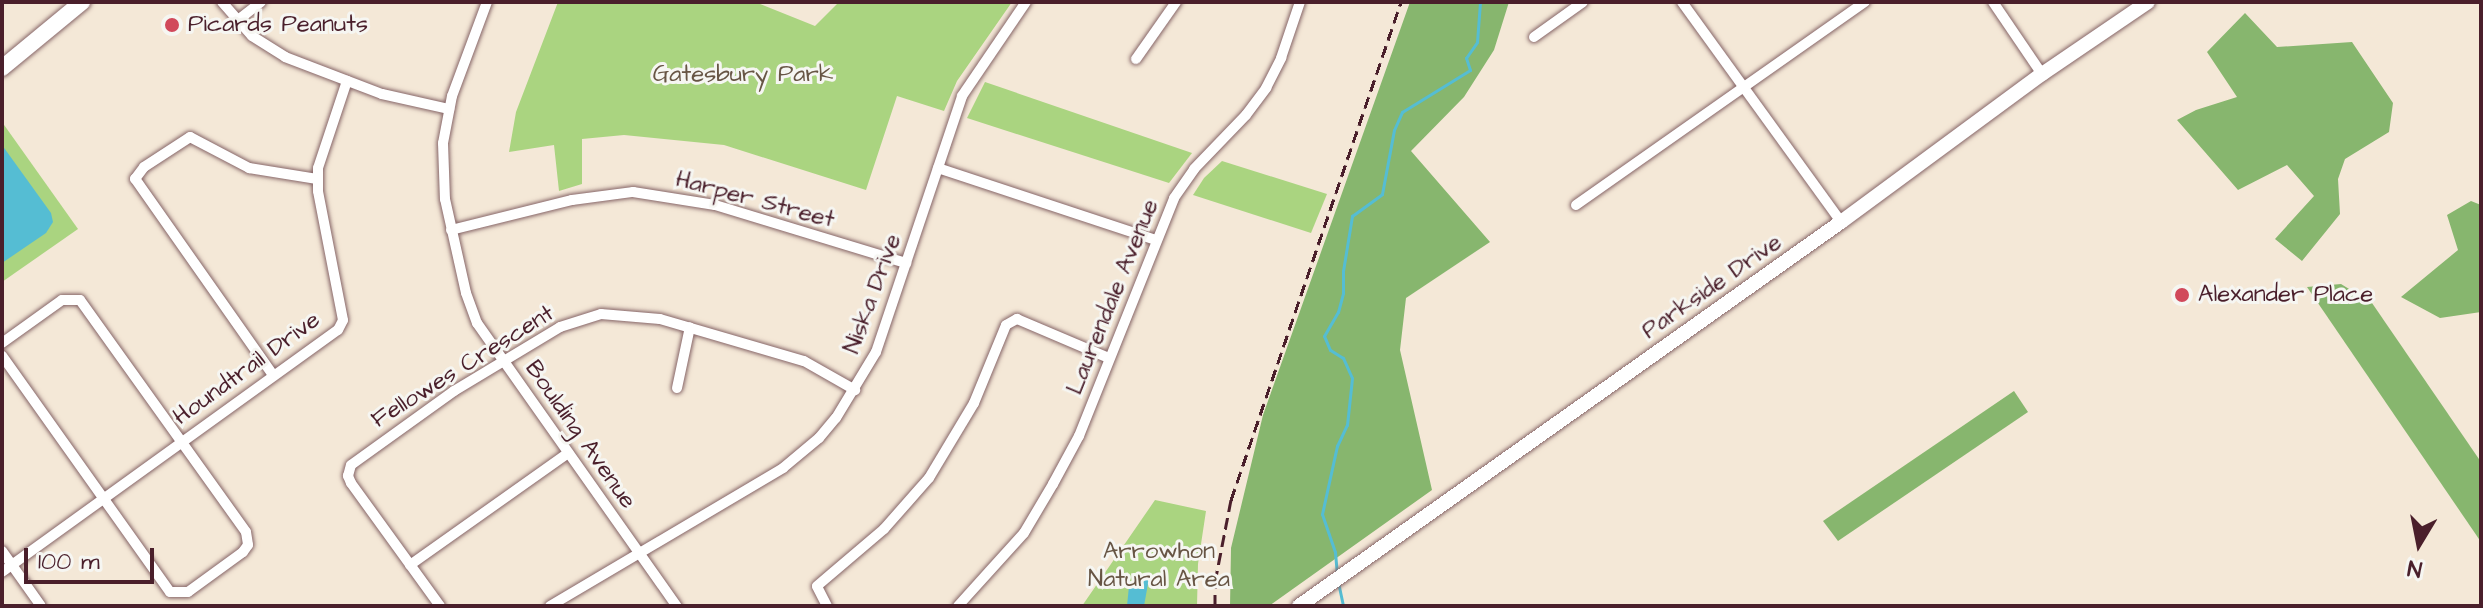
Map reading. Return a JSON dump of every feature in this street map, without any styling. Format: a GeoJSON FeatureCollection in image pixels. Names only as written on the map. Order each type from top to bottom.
{"type":"FeatureCollection","features":[{"type":"Feature","properties":{"kind":"main road"},"geometry":{"type":"LineString","coordinates":[[2,68],[82,2]]}},
{"type":"Feature","properties":{"kind":"main road","name":"Parkside Drive"},"geometry":{"type":"LineString","coordinates":[[1299,606],[1841,222],[2042,74],[2148,2]]}},
{"type":"Feature","properties":{"kind":"street"},"geometry":{"type":"LineString","coordinates":[[222,2],[271,49],[382,94],[449,109]]}},
{"type":"Feature","properties":{"kind":"street"},"geometry":{"type":"LineString","coordinates":[[238,20],[261,2]]}},
{"type":"Feature","properties":{"kind":"street","name":"Boulding Avenue"},"geometry":{"type":"LineString","coordinates":[[487,2],[449,109],[443,179],[451,230],[472,312],[677,606]]}},
{"type":"Feature","properties":{"kind":"street","name":"Niska Drive"},"geometry":{"type":"LineString","coordinates":[[550,606],[783,468],[819,438],[855,390],[876,352],[967,86],[1026,2]]}},
{"type":"Feature","properties":{"kind":"street"},"geometry":{"type":"LineString","coordinates":[[1136,59],[1176,2]]}},
{"type":"Feature","properties":{"kind":"street","name":"Laurendale Avenue"},"geometry":{"type":"LineString","coordinates":[[958,606],[1024,533],[1046,497],[1079,436],[1156,240],[1187,178],[1246,115],[1266,88],[1281,58],[1300,2]]}},
{"type":"Feature","properties":{"kind":"street"},"geometry":{"type":"LineString","coordinates":[[1534,37],[1583,2]]}},
{"type":"Feature","properties":{"kind":"street"},"geometry":{"type":"LineString","coordinates":[[1682,2],[1841,222]]}},
{"type":"Feature","properties":{"kind":"street"},"geometry":{"type":"LineString","coordinates":[[1576,205],[1744,90],[1865,2]]}},
{"type":"Feature","properties":{"kind":"street"},"geometry":{"type":"LineString","coordinates":[[1993,2],[2042,74]]}},
{"type":"Feature","properties":{"kind":"street","name":"Houndtrail Drive"},"geometry":{"type":"LineString","coordinates":[[7,568],[334,334],[343,320],[317,179],[321,150],[347,81]]}},
{"type":"Feature","properties":{"kind":"street"},"geometry":{"type":"LineString","coordinates":[[273,375],[135,179],[144,167],[190,137],[249,168],[317,179]]}},
{"type":"Feature","properties":{"kind":"street"},"geometry":{"type":"LineString","coordinates":[[938,168],[1156,240]]}},
{"type":"Feature","properties":{"kind":"street","name":"Harper Street"},"geometry":{"type":"LineString","coordinates":[[451,230],[572,200],[633,192],[715,205],[906,263]]}},
{"type":"Feature","properties":{"kind":"street"},"geometry":{"type":"LineString","coordinates":[[2,343],[62,300],[80,300],[246,532],[248,545],[240,555],[188,592],[175,595],[166,588],[2,356]]}},
{"type":"Feature","properties":{"kind":"street","name":"Fellowes Crescent"},"geometry":{"type":"LineString","coordinates":[[440,606],[351,483],[348,476],[351,465],[435,403],[560,327],[588,317],[647,317],[804,361],[855,390]]}},
{"type":"Feature","properties":{"kind":"street"},"geometry":{"type":"LineString","coordinates":[[827,606],[817,586],[884,529],[929,478],[974,403],[1006,325],[1017,319],[1109,358]]}},
{"type":"Feature","properties":{"kind":"street"},"geometry":{"type":"LineString","coordinates":[[677,388],[690,327]]}},
{"type":"Feature","properties":{"kind":"street"},"geometry":{"type":"LineString","coordinates":[[410,565],[568,453]]}},
{"type":"Feature","properties":{"kind":"street"},"geometry":{"type":"LineString","coordinates":[[2,551],[7,568],[41,606]]}},
{"type":"Feature","properties":{"kind":"green space","name":"Gatesbury Park"},"geometry":{"type":"Polygon","coordinates":[[[558,2],[755,2],[815,26],[839,2],[1012,2],[957,81],[944,111],[897,96],[866,190],[724,145],[624,135],[582,139],[582,184],[559,191],[554,145],[509,152],[516,112],[558,2]]]}},
{"type":"Feature","properties":{"kind":"green space"},"geometry":{"type":"Polygon","coordinates":[[[1410,2],[1509,2],[1494,50],[1464,97],[1411,151],[1490,242],[1406,298],[1400,350],[1432,490],[1269,606],[1230,606],[1231,548],[1263,415],[1410,2]]]}},
{"type":"Feature","properties":{"kind":"green space"},"geometry":{"type":"Polygon","coordinates":[[[2245,13],[2277,47],[2352,42],[2393,103],[2389,132],[2345,159],[2338,179],[2340,214],[2302,261],[2275,239],[2314,196],[2287,165],[2238,190],[2177,120],[2196,110],[2237,97],[2207,52],[2245,13]]]}},
{"type":"Feature","properties":{"kind":"green space"},"geometry":{"type":"Polygon","coordinates":[[[985,82],[1192,153],[1169,183],[967,118],[985,82]]]}},
{"type":"Feature","properties":{"kind":"green space"},"geometry":{"type":"Polygon","coordinates":[[[2,122],[78,229],[2,282],[2,122]]]}},
{"type":"Feature","properties":{"kind":"green space"},"geometry":{"type":"Polygon","coordinates":[[[1222,161],[1327,194],[1311,233],[1193,195],[1204,178],[1222,161]]]}},
{"type":"Feature","properties":{"kind":"green space"},"geometry":{"type":"Polygon","coordinates":[[[2471,201],[2481,205],[2481,312],[2440,318],[2401,297],[2458,250],[2447,215],[2471,201]]]}},
{"type":"Feature","properties":{"kind":"green space"},"geometry":{"type":"Polygon","coordinates":[[[2341,284],[2372,303],[2481,462],[2481,542],[2307,287],[2341,284]]]}},
{"type":"Feature","properties":{"kind":"green space"},"geometry":{"type":"Polygon","coordinates":[[[2014,391],[2028,412],[1838,541],[1823,521],[2014,391]]]}},
{"type":"Feature","properties":{"kind":"green space","name":"Arrowhon Natural Area"},"geometry":{"type":"Polygon","coordinates":[[[1155,500],[1206,511],[1198,564],[1197,606],[1082,606],[1155,500]]]}},
{"type":"Feature","properties":{"kind":"water"},"geometry":{"type":"Polygon","coordinates":[[[2,145],[51,213],[53,222],[46,233],[2,263],[2,145]]]}},
{"type":"Feature","properties":{"kind":"water"},"geometry":{"type":"Polygon","coordinates":[[[1143,575],[1149,578],[1144,606],[1127,606],[1129,586],[1143,575]]]}},
{"type":"Feature","properties":{"kind":"waterway"},"geometry":{"type":"LineString","coordinates":[[1337,575],[1335,552],[1322,514],[1337,446],[1347,425],[1352,378],[1343,358],[1330,350],[1324,336],[1338,312],[1343,293],[1343,271],[1352,216],[1382,194],[1394,130],[1402,112],[1470,70],[1466,58],[1477,42],[1480,2]]}},
{"type":"Feature","properties":{"kind":"waterway"},"geometry":{"type":"LineString","coordinates":[[1338,582],[1343,606]]}},
{"type":"Feature","properties":{"kind":"railway"},"geometry":{"type":"LineString","coordinates":[[1215,606],[1215,582],[1231,500],[1401,2]]}},
{"type":"Feature","properties":{"kind":"place","name":"Picards Peanuts"},"geometry":{"type":"Point","coordinates":[172,25]}},
{"type":"Feature","properties":{"kind":"place","name":"Alexander Place"},"geometry":{"type":"Point","coordinates":[2182,295]}}]}
